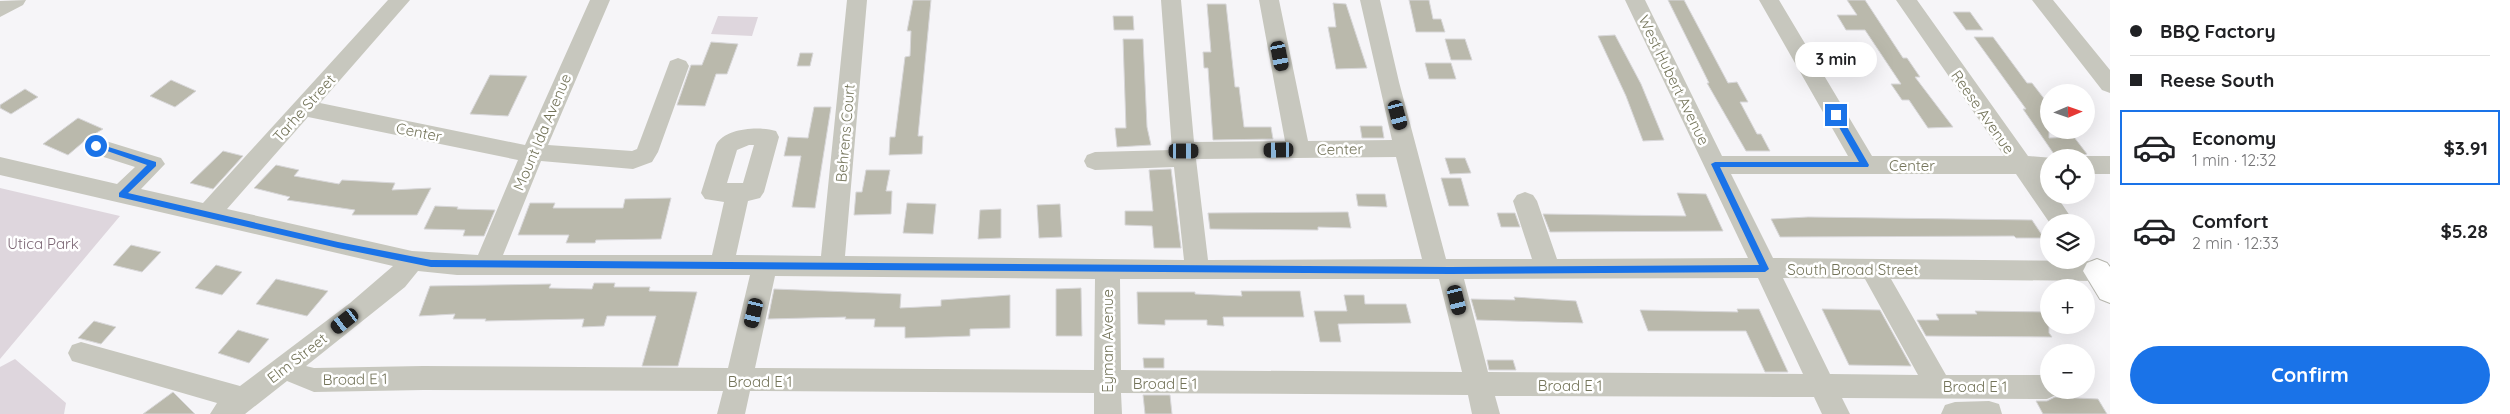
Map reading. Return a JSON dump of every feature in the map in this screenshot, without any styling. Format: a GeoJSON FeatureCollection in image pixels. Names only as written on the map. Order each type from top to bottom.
{"type":"FeatureCollection","features":[{"type":"Feature","properties":{"kind":"street"},"geometry":{"type":"LineString","coordinates":[[0,10],[16,0]]}},
{"type":"Feature","properties":{"kind":"street","name":"Tarhe Street"},"geometry":{"type":"LineString","coordinates":[[207,215],[400,0]]}},
{"type":"Feature","properties":{"kind":"street","name":"Mount Ida Avenue"},"geometry":{"type":"LineString","coordinates":[[487,265],[503,221],[600,0]]}},
{"type":"Feature","properties":{"kind":"street","name":"Behrens Court"},"geometry":{"type":"LineString","coordinates":[[832,266],[857,0]]}},
{"type":"Feature","properties":{"kind":"street"},"geometry":{"type":"LineString","coordinates":[[1171,0],[1184,154],[1197,270]]}},
{"type":"Feature","properties":{"kind":"street"},"geometry":{"type":"LineString","coordinates":[[1270,0],[1298,149]]}},
{"type":"Feature","properties":{"kind":"street"},"geometry":{"type":"LineString","coordinates":[[1370,0],[1406,148],[1486,414]]}},
{"type":"Feature","properties":{"kind":"street","name":"West Hubert Avenue"},"geometry":{"type":"LineString","coordinates":[[1634,0],[1836,414]]}},
{"type":"Feature","properties":{"kind":"street","name":"Reese Avenue"},"geometry":{"type":"LineString","coordinates":[[1906,0],[2056,214]]}},
{"type":"Feature","properties":{"kind":"street"},"geometry":{"type":"LineString","coordinates":[[2042,0],[2110,85]]}},
{"type":"Feature","properties":{"kind":"street","name":"Center"},"geometry":{"type":"LineString","coordinates":[[304,108],[533,154],[633,160],[644,156],[647,152],[678,66]]}},
{"type":"Feature","properties":{"kind":"street"},"geometry":{"type":"LineString","coordinates":[[96,146],[153,164],[121,195]]}},
{"type":"Feature","properties":{"kind":"street","name":"Center"},"geometry":{"type":"LineString","coordinates":[[1096,160],[1298,149],[1406,148]]}},
{"type":"Feature","properties":{"kind":"street","name":"Center"},"geometry":{"type":"LineString","coordinates":[[1715,164],[2040,165]]}},
{"type":"Feature","properties":{"kind":"street"},"geometry":{"type":"LineString","coordinates":[[2095,165],[2110,165]]}},
{"type":"Feature","properties":{"kind":"street","name":"South Broad Street"},"geometry":{"type":"LineString","coordinates":[[0,166],[412,261],[487,265],[765,265],[1197,270],[1765,269],[1872,270],[2101,277]]}},
{"type":"Feature","properties":{"kind":"street"},"geometry":{"type":"LineString","coordinates":[[722,265],[738,192]]}},
{"type":"Feature","properties":{"kind":"street"},"geometry":{"type":"LineString","coordinates":[[1525,201],[1548,270]]}},
{"type":"Feature","properties":{"kind":"street","name":"Elm Street"},"geometry":{"type":"LineString","coordinates":[[234,407],[396,280],[412,261]]}},
{"type":"Feature","properties":{"kind":"street"},"geometry":{"type":"LineString","coordinates":[[731,414],[765,265]]}},
{"type":"Feature","properties":{"kind":"street","name":"Eyman Avenue"},"geometry":{"type":"LineString","coordinates":[[1107,269],[1108,414]]}},
{"type":"Feature","properties":{"kind":"street"},"geometry":{"type":"LineString","coordinates":[[1872,270],[1938,386]]}},
{"type":"Feature","properties":{"kind":"street"},"geometry":{"type":"LineString","coordinates":[[81,353],[234,407]]}},
{"type":"Feature","properties":{"kind":"street","name":"Broad E 1"},"geometry":{"type":"LineString","coordinates":[[287,366],[300,376],[314,380],[423,378],[2040,387]]}},
{"type":"Feature","properties":{"kind":"street"},"geometry":{"type":"LineString","coordinates":[[1954,414],[1989,413],[1990,405],[1981,386]]}},
{"type":"Feature","properties":{"kind":"lane"},"geometry":{"type":"LineString","coordinates":[[1769,0],[1865,165]]}},
{"type":"Feature","properties":{"kind":"green space"},"geometry":{"type":"Polygon","coordinates":[[[718,16],[758,17],[752,36],[711,34],[718,16]]]}},
{"type":"Feature","properties":{"kind":"green space","name":"Utica Park"},"geometry":{"type":"Polygon","coordinates":[[[0,188],[120,216],[0,359],[0,188]]]}},
{"type":"Feature","properties":{"kind":"green space"},"geometry":{"type":"Polygon","coordinates":[[[15,359],[66,403],[64,414],[0,414],[0,367],[15,359]]]}},
{"type":"Feature","properties":{"kind":"building"},"geometry":{"type":"Polygon","coordinates":[[[913,0],[931,0],[918,136],[923,136],[922,154],[889,155],[890,137],[895,137],[905,57],[910,56],[911,31],[907,31],[913,0]]]}},
{"type":"Feature","properties":{"kind":"building"},"geometry":{"type":"Polygon","coordinates":[[[1409,0],[1429,0],[1433,19],[1441,19],[1445,32],[1416,32],[1409,0]]]}},
{"type":"Feature","properties":{"kind":"building"},"geometry":{"type":"Polygon","coordinates":[[[1668,0],[1684,0],[1728,83],[1737,82],[1748,102],[1740,102],[1757,134],[1761,134],[1770,151],[1746,151],[1707,83],[1709,83],[1668,0]]]}},
{"type":"Feature","properties":{"kind":"building"},"geometry":{"type":"Polygon","coordinates":[[[1847,0],[1865,0],[1903,58],[1907,58],[1920,77],[1915,77],[1953,127],[1928,128],[1909,100],[1902,100],[1891,84],[1901,84],[1865,30],[1846,30],[1837,15],[1857,15],[1847,0]]]}},
{"type":"Feature","properties":{"kind":"building"},"geometry":{"type":"Polygon","coordinates":[[[1333,3],[1346,4],[1367,68],[1336,69],[1328,27],[1336,27],[1333,3]]]}},
{"type":"Feature","properties":{"kind":"building"},"geometry":{"type":"Polygon","coordinates":[[[1207,4],[1226,4],[1235,87],[1239,87],[1244,127],[1271,127],[1273,139],[1213,140],[1208,68],[1204,68],[1203,52],[1211,52],[1207,4]]]}},
{"type":"Feature","properties":{"kind":"building"},"geometry":{"type":"Polygon","coordinates":[[[1953,12],[1970,12],[1983,30],[1966,30],[1953,12]]]}},
{"type":"Feature","properties":{"kind":"building"},"geometry":{"type":"Polygon","coordinates":[[[1113,16],[1133,16],[1134,30],[1114,30],[1113,16]]]}},
{"type":"Feature","properties":{"kind":"building"},"geometry":{"type":"Polygon","coordinates":[[[1615,35],[1641,84],[1664,140],[1643,141],[1626,96],[1598,36],[1615,35]]]}},
{"type":"Feature","properties":{"kind":"building"},"geometry":{"type":"Polygon","coordinates":[[[1974,37],[1993,37],[2027,83],[2032,83],[2040,93],[2040,134],[2023,109],[2026,109],[1974,37]]]}},
{"type":"Feature","properties":{"kind":"building"},"geometry":{"type":"Polygon","coordinates":[[[1123,39],[1143,39],[1147,127],[1151,145],[1117,147],[1115,128],[1126,128],[1123,39]]]}},
{"type":"Feature","properties":{"kind":"building"},"geometry":{"type":"Polygon","coordinates":[[[1445,39],[1465,39],[1472,60],[1451,60],[1445,39]]]}},
{"type":"Feature","properties":{"kind":"building"},"geometry":{"type":"Polygon","coordinates":[[[711,42],[738,44],[727,74],[716,74],[705,106],[677,105],[691,65],[702,65],[711,42]]]}},
{"type":"Feature","properties":{"kind":"building"},"geometry":{"type":"Polygon","coordinates":[[[800,53],[813,53],[810,66],[797,66],[800,53]]]}},
{"type":"Feature","properties":{"kind":"building"},"geometry":{"type":"Polygon","coordinates":[[[1425,63],[1451,63],[1456,79],[1429,79],[1425,63]]]}},
{"type":"Feature","properties":{"kind":"building"},"geometry":{"type":"Polygon","coordinates":[[[490,75],[527,76],[508,116],[470,114],[490,75]]]}},
{"type":"Feature","properties":{"kind":"building"},"geometry":{"type":"Polygon","coordinates":[[[171,80],[196,91],[175,107],[150,96],[171,80]]]}},
{"type":"Feature","properties":{"kind":"building"},"geometry":{"type":"Polygon","coordinates":[[[25,89],[38,97],[11,114],[0,108],[0,105],[25,89]]]}},
{"type":"Feature","properties":{"kind":"building"},"geometry":{"type":"Polygon","coordinates":[[[814,107],[831,107],[815,208],[792,207],[801,156],[784,156],[788,137],[808,138],[814,107]]]}},
{"type":"Feature","properties":{"kind":"building"},"geometry":{"type":"Polygon","coordinates":[[[78,118],[103,129],[88,138],[68,155],[43,144],[78,118]]]}},
{"type":"Feature","properties":{"kind":"building"},"geometry":{"type":"Polygon","coordinates":[[[1360,126],[1382,126],[1384,138],[1362,138],[1360,126]]]}},
{"type":"Feature","properties":{"kind":"building"},"geometry":{"type":"Polygon","coordinates":[[[2044,139],[2076,139],[2083,149],[2050,149],[2044,139]]]}},
{"type":"Feature","properties":{"kind":"building"},"geometry":{"type":"Polygon","coordinates":[[[223,151],[243,156],[213,189],[190,183],[223,151]]]}},
{"type":"Feature","properties":{"kind":"building"},"geometry":{"type":"Polygon","coordinates":[[[1445,158],[1465,158],[1471,173],[1450,174],[1445,158]]]}},
{"type":"Feature","properties":{"kind":"building"},"geometry":{"type":"Polygon","coordinates":[[[276,165],[299,170],[294,176],[339,184],[342,180],[395,183],[392,190],[431,188],[417,215],[352,215],[355,210],[287,200],[290,197],[254,188],[276,165]]]}},
{"type":"Feature","properties":{"kind":"building"},"geometry":{"type":"Polygon","coordinates":[[[1171,169],[1181,248],[1154,248],[1152,226],[1125,225],[1125,211],[1153,211],[1149,170],[1171,169]]]}},
{"type":"Feature","properties":{"kind":"building"},"geometry":{"type":"Polygon","coordinates":[[[866,170],[890,170],[886,191],[892,191],[891,214],[854,215],[856,192],[862,192],[866,170]]]}},
{"type":"Feature","properties":{"kind":"building"},"geometry":{"type":"Polygon","coordinates":[[[1441,178],[1461,178],[1469,206],[1449,206],[1441,178]]]}},
{"type":"Feature","properties":{"kind":"building"},"geometry":{"type":"Polygon","coordinates":[[[1677,193],[1706,194],[1723,231],[1550,232],[1543,214],[1686,216],[1677,193]]]}},
{"type":"Feature","properties":{"kind":"building"},"geometry":{"type":"Polygon","coordinates":[[[1356,194],[1385,194],[1387,207],[1358,206],[1356,194]]]}},
{"type":"Feature","properties":{"kind":"building"},"geometry":{"type":"Polygon","coordinates":[[[671,198],[661,239],[596,240],[595,243],[566,243],[569,235],[518,235],[530,203],[555,203],[553,208],[623,208],[625,199],[671,198]]]}},
{"type":"Feature","properties":{"kind":"building"},"geometry":{"type":"Polygon","coordinates":[[[907,203],[936,204],[933,234],[903,233],[907,203]]]}},
{"type":"Feature","properties":{"kind":"building"},"geometry":{"type":"Polygon","coordinates":[[[1060,204],[1062,237],[1039,238],[1037,205],[1060,204]]]}},
{"type":"Feature","properties":{"kind":"building"},"geometry":{"type":"Polygon","coordinates":[[[435,206],[458,207],[457,209],[495,210],[484,236],[463,236],[465,230],[424,229],[435,206]]]}},
{"type":"Feature","properties":{"kind":"building"},"geometry":{"type":"Polygon","coordinates":[[[1001,209],[1001,238],[978,239],[980,210],[1001,209]]]}},
{"type":"Feature","properties":{"kind":"building"},"geometry":{"type":"Polygon","coordinates":[[[1348,212],[1351,228],[1318,227],[1318,230],[1210,229],[1208,213],[1348,212]]]}},
{"type":"Feature","properties":{"kind":"building"},"geometry":{"type":"Polygon","coordinates":[[[1497,213],[1515,213],[1520,227],[1501,227],[1497,213]]]}},
{"type":"Feature","properties":{"kind":"building"},"geometry":{"type":"Polygon","coordinates":[[[1808,217],[2032,220],[2040,232],[2040,238],[2016,238],[2014,236],[1780,237],[1771,219],[1808,217]]]}},
{"type":"Feature","properties":{"kind":"building"},"geometry":{"type":"Polygon","coordinates":[[[131,245],[161,252],[142,272],[113,265],[131,245]]]}},
{"type":"Feature","properties":{"kind":"building"},"geometry":{"type":"Polygon","coordinates":[[[216,265],[242,272],[222,295],[195,288],[216,265]]]}},
{"type":"Feature","properties":{"kind":"building"},"geometry":{"type":"Polygon","coordinates":[[[276,279],[328,291],[307,316],[256,304],[276,279]]]}},
{"type":"Feature","properties":{"kind":"building"},"geometry":{"type":"Polygon","coordinates":[[[594,283],[615,283],[614,287],[650,287],[649,291],[697,292],[678,366],[642,366],[656,316],[607,316],[604,326],[582,327],[584,319],[485,321],[486,319],[453,319],[455,314],[419,316],[430,286],[551,284],[549,288],[592,289],[594,283]]]}},
{"type":"Feature","properties":{"kind":"building"},"geometry":{"type":"Polygon","coordinates":[[[1081,288],[1082,336],[1056,336],[1056,289],[1081,288]]]}},
{"type":"Feature","properties":{"kind":"building"},"geometry":{"type":"Polygon","coordinates":[[[774,289],[901,294],[900,308],[941,306],[941,300],[1010,295],[1010,328],[970,329],[970,336],[905,338],[905,327],[874,327],[875,319],[845,319],[846,317],[768,319],[774,289]]]}},
{"type":"Feature","properties":{"kind":"building"},"geometry":{"type":"Polygon","coordinates":[[[1241,291],[1300,291],[1304,317],[1223,317],[1224,326],[1207,325],[1207,320],[1165,320],[1165,325],[1138,324],[1137,292],[1195,292],[1195,294],[1242,296],[1241,291]]]}},
{"type":"Feature","properties":{"kind":"building"},"geometry":{"type":"Polygon","coordinates":[[[1344,295],[1364,295],[1365,304],[1406,304],[1411,323],[1338,324],[1341,342],[1320,342],[1314,311],[1347,311],[1344,295]]]}},
{"type":"Feature","properties":{"kind":"building"},"geometry":{"type":"Polygon","coordinates":[[[1514,297],[1576,301],[1583,323],[1477,320],[1471,299],[1515,300],[1514,297]]]}},
{"type":"Feature","properties":{"kind":"building"},"geometry":{"type":"Polygon","coordinates":[[[1737,309],[1759,309],[1788,372],[1765,372],[1746,331],[1648,331],[1640,310],[1738,312],[1737,309]]]}},
{"type":"Feature","properties":{"kind":"building"},"geometry":{"type":"Polygon","coordinates":[[[1822,309],[1880,310],[1911,366],[1849,365],[1822,309]]]}},
{"type":"Feature","properties":{"kind":"building"},"geometry":{"type":"Polygon","coordinates":[[[1975,311],[2040,312],[2040,334],[2050,334],[2052,337],[1926,336],[1917,320],[1939,320],[1936,314],[1977,314],[1975,311]]]}},
{"type":"Feature","properties":{"kind":"building"},"geometry":{"type":"Polygon","coordinates":[[[94,321],[116,327],[101,344],[78,338],[94,321]]]}},
{"type":"Feature","properties":{"kind":"building"},"geometry":{"type":"Polygon","coordinates":[[[238,330],[269,339],[249,363],[218,353],[238,330]]]}},
{"type":"Feature","properties":{"kind":"building"},"geometry":{"type":"Polygon","coordinates":[[[1143,358],[1164,358],[1164,368],[1144,368],[1143,358]]]}},
{"type":"Feature","properties":{"kind":"building"},"geometry":{"type":"Polygon","coordinates":[[[1487,360],[1513,360],[1516,370],[1489,370],[1487,360]]]}},
{"type":"Feature","properties":{"kind":"building"},"geometry":{"type":"Polygon","coordinates":[[[173,392],[195,414],[143,414],[173,392]]]}},
{"type":"Feature","properties":{"kind":"building"},"geometry":{"type":"Polygon","coordinates":[[[1143,395],[1170,395],[1172,414],[1145,414],[1143,395]]]}},
{"type":"Feature","properties":{"kind":"building"},"geometry":{"type":"Polygon","coordinates":[[[2051,399],[2098,399],[2107,414],[2043,414],[2036,401],[2051,399]]]}},
{"type":"Feature","properties":{"kind":"route"},"geometry":{"type":"LineString","coordinates":[[96,146],[153,164],[121,195],[338,245],[431,264],[1450,271],[1765,269],[1715,164],[1865,165],[1836,115]]}}]}
